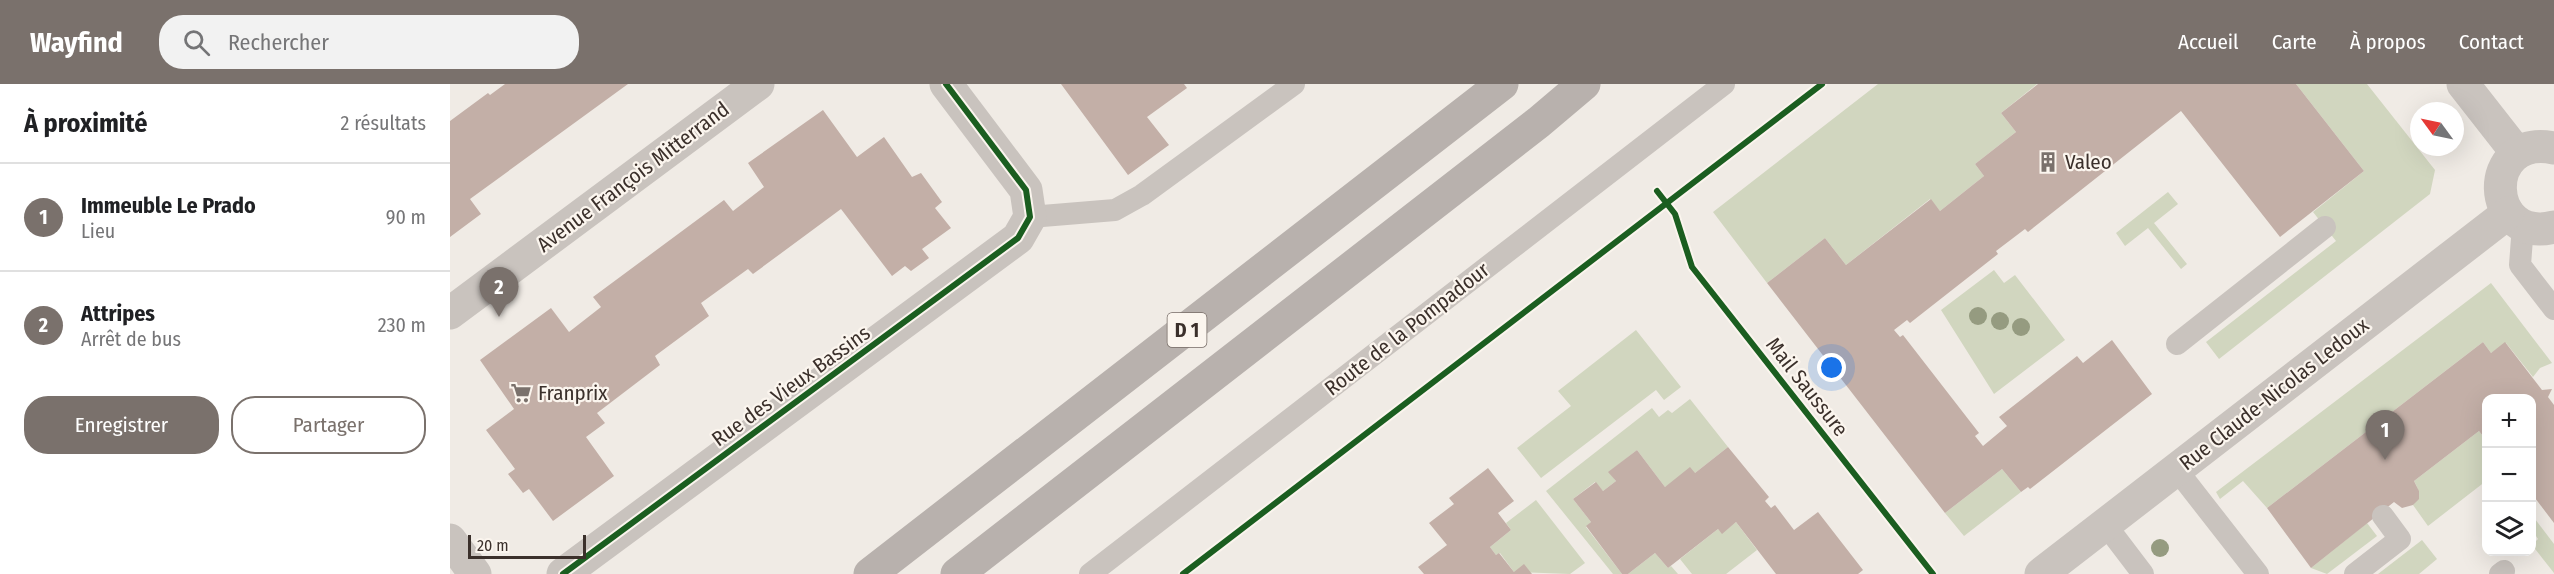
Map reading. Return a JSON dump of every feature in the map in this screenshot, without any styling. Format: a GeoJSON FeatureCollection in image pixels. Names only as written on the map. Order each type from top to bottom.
{"type":"FeatureCollection","features":[{"type":"Feature","properties":{"kind":"main road","name":"D 1"},"geometry":{"type":"LineString","coordinates":[[870,574],[1502,84]]}},
{"type":"Feature","properties":{"kind":"main road","name":"D 1"},"geometry":{"type":"LineString","coordinates":[[957,574],[1539,122],[1584,84]]}},
{"type":"Feature","properties":{"kind":"street","name":"Avenue François Mitterrand"},"geometry":{"type":"LineString","coordinates":[[450,313],[758,84]]}},
{"type":"Feature","properties":{"kind":"street"},"geometry":{"type":"LineString","coordinates":[[946,84],[1026,190],[1030,217]]}},
{"type":"Feature","properties":{"kind":"street"},"geometry":{"type":"LineString","coordinates":[[2463,84],[2517,153]]}},
{"type":"Feature","properties":{"kind":"street"},"geometry":{"type":"LineString","coordinates":[[2528,222],[2502,202],[2500,182],[2507,163],[2517,153],[2529,147],[2554,148]]}},
{"type":"Feature","properties":{"kind":"street","name":"Rue des Vieux Bassins"},"geometry":{"type":"LineString","coordinates":[[563,574],[1001,253],[1018,238],[1030,217]]}},
{"type":"Feature","properties":{"kind":"street","name":"Rue Claude-Nicolas Ledoux"},"geometry":{"type":"LineString","coordinates":[[2041,574],[2176,469],[2528,222]]}},
{"type":"Feature","properties":{"kind":"street"},"geometry":{"type":"LineString","coordinates":[[450,540],[475,574]]}},
{"type":"Feature","properties":{"kind":"lane"},"geometry":{"type":"LineString","coordinates":[[1030,217],[1115,210],[1142,195],[1294,84]]}},
{"type":"Feature","properties":{"kind":"lane","name":"Route de la Pompadour"},"geometry":{"type":"LineString","coordinates":[[1090,574],[1724,84]]}},
{"type":"Feature","properties":{"kind":"lane"},"geometry":{"type":"LineString","coordinates":[[2528,222],[2520,265],[2554,309]]}},
{"type":"Feature","properties":{"kind":"lane"},"geometry":{"type":"LineString","coordinates":[[2177,344],[2325,227]]}},
{"type":"Feature","properties":{"kind":"lane"},"geometry":{"type":"LineString","coordinates":[[2176,469],[2258,574]]}},
{"type":"Feature","properties":{"kind":"lane"},"geometry":{"type":"LineString","coordinates":[[2355,574],[2400,538],[2383,516]]}},
{"type":"Feature","properties":{"kind":"lane"},"geometry":{"type":"LineString","coordinates":[[2105,524],[2143,574]]}},
{"type":"Feature","properties":{"kind":"green space"},"geometry":{"type":"Polygon","coordinates":[[[1878,84],[2037,84],[2001,113],[2016,132],[1975,164],[1984,176],[1940,211],[1930,199],[1846,265],[1825,238],[1767,283],[1713,212],[1878,84]]]}},
{"type":"Feature","properties":{"kind":"green space"},"geometry":{"type":"Polygon","coordinates":[[[2296,84],[2367,84],[2410,138],[2410,156],[2424,156],[2435,170],[2430,194],[2219,359],[2206,342],[2336,241],[2313,212],[2364,171],[2296,84]]]}},
{"type":"Feature","properties":{"kind":"green space"},"geometry":{"type":"Polygon","coordinates":[[[2168,192],[2178,204],[2154,223],[2187,264],[2181,269],[2148,228],[2125,246],[2116,233],[2168,192]]]}},
{"type":"Feature","properties":{"kind":"green space"},"geometry":{"type":"Polygon","coordinates":[[[1994,270],[2004,283],[2015,275],[2065,340],[1994,394],[1941,310],[1994,270]]]}},
{"type":"Feature","properties":{"kind":"green space"},"geometry":{"type":"Polygon","coordinates":[[[2491,283],[2552,363],[2540,368],[2533,377],[2506,343],[2491,353],[2483,342],[2267,508],[2243,481],[2220,499],[2216,492],[2491,283]]]}},
{"type":"Feature","properties":{"kind":"green space"},"geometry":{"type":"Polygon","coordinates":[[[1636,330],[1681,387],[1664,400],[1656,390],[1541,478],[1517,448],[1571,406],[1558,391],[1636,330]]]}},
{"type":"Feature","properties":{"kind":"green space"},"geometry":{"type":"Polygon","coordinates":[[[1690,399],[1728,447],[1695,473],[1665,487],[1637,450],[1609,472],[1616,481],[1603,491],[1595,482],[1573,499],[1591,522],[1586,527],[1622,574],[1613,574],[1546,491],[1652,408],[1659,417],[1668,410],[1672,413],[1690,399]]]}},
{"type":"Feature","properties":{"kind":"green space"},"geometry":{"type":"Polygon","coordinates":[[[2479,431],[2482,435],[2482,484],[2428,526],[2413,505],[2419,494],[2414,481],[2479,431]]]}},
{"type":"Feature","properties":{"kind":"green space"},"geometry":{"type":"Polygon","coordinates":[[[2002,469],[2021,492],[1964,536],[1945,513],[2002,469]]]}},
{"type":"Feature","properties":{"kind":"green space"},"geometry":{"type":"Polygon","coordinates":[[[1536,500],[1585,563],[1570,574],[1514,572],[1500,553],[1496,555],[1490,547],[1511,530],[1506,523],[1536,500]]]}},
{"type":"Feature","properties":{"kind":"green space"},"geometry":{"type":"Polygon","coordinates":[[[2536,520],[2554,544],[2554,573],[2536,550],[2538,539],[2536,520]]]}},
{"type":"Feature","properties":{"kind":"green space"},"geometry":{"type":"Polygon","coordinates":[[[1736,522],[1757,550],[1726,574],[1692,574],[1680,559],[1718,529],[1722,533],[1736,522]]]}},
{"type":"Feature","properties":{"kind":"green space"},"geometry":{"type":"Polygon","coordinates":[[[2367,523],[2377,536],[2327,574],[2311,568],[2367,523]]]}},
{"type":"Feature","properties":{"kind":"green space"},"geometry":{"type":"Polygon","coordinates":[[[2422,540],[2437,559],[2419,574],[2378,574],[2422,540]]]}},
{"type":"Feature","properties":{"kind":"green space"},"geometry":{"type":"Polygon","coordinates":[[[1655,553],[1668,568],[1671,566],[1678,574],[1628,574],[1655,553]]]}},
{"type":"Feature","properties":{"kind":"building"},"geometry":{"type":"Polygon","coordinates":[[[505,84],[628,84],[470,199],[481,214],[450,237],[450,121],[488,93],[490,95],[505,84]]]}},
{"type":"Feature","properties":{"kind":"building"},"geometry":{"type":"Polygon","coordinates":[[[1061,84],[1184,84],[1187,88],[1147,117],[1169,145],[1128,175],[1061,84]]]}},
{"type":"Feature","properties":{"kind":"building"},"geometry":{"type":"Polygon","coordinates":[[[2038,84],[2296,84],[2364,171],[2280,237],[2181,111],[2028,232],[2025,229],[1996,251],[1998,254],[1910,323],[1907,320],[1894,330],[1900,337],[1903,335],[1979,433],[1975,436],[1983,446],[2007,426],[1999,417],[2077,356],[2083,363],[2112,340],[2152,394],[2030,489],[2028,487],[2021,492],[2002,469],[1945,513],[1767,283],[1825,238],[1846,265],[1931,199],[1940,211],[1984,176],[1975,164],[2016,132],[2001,113],[2038,84]]]}},
{"type":"Feature","properties":{"kind":"building"},"geometry":{"type":"Polygon","coordinates":[[[823,110],[857,157],[884,137],[912,177],[921,173],[942,202],[935,208],[951,228],[922,249],[929,258],[911,271],[905,266],[892,276],[841,209],[753,274],[748,269],[701,303],[709,316],[655,356],[660,365],[597,413],[605,423],[586,437],[614,476],[553,521],[529,489],[523,493],[508,474],[515,469],[486,430],[514,409],[480,360],[551,308],[569,332],[601,307],[593,297],[724,200],[733,211],[764,187],[748,163],[823,110]]]}},
{"type":"Feature","properties":{"kind":"building"},"geometry":{"type":"Polygon","coordinates":[[[2483,342],[2491,353],[2505,342],[2542,390],[2552,389],[2548,397],[2554,405],[2554,523],[2536,499],[2536,394],[2482,394],[2482,435],[2479,431],[2414,481],[2419,491],[2419,499],[2413,505],[2402,508],[2394,502],[2311,568],[2267,508],[2483,342]]]}},
{"type":"Feature","properties":{"kind":"building"},"geometry":{"type":"Polygon","coordinates":[[[1728,447],[1769,497],[1765,501],[1771,508],[1775,505],[1794,530],[1818,512],[1863,570],[1858,574],[1776,574],[1736,522],[1722,534],[1718,529],[1668,568],[1655,553],[1628,574],[1622,574],[1586,526],[1591,522],[1573,499],[1596,482],[1603,491],[1616,481],[1608,472],[1637,450],[1665,487],[1690,467],[1695,473],[1728,447]]]}},
{"type":"Feature","properties":{"kind":"building"},"geometry":{"type":"Polygon","coordinates":[[[1488,468],[1514,501],[1498,513],[1511,530],[1490,547],[1496,555],[1499,553],[1514,572],[1524,564],[1532,574],[1424,574],[1418,567],[1447,545],[1429,523],[1454,504],[1449,498],[1488,468]]]}},
{"type":"Feature","properties":{"kind":"cycle path"},"geometry":{"type":"LineString","coordinates":[[563,574],[1018,238],[1030,217],[1026,190],[946,84]]}},
{"type":"Feature","properties":{"kind":"cycle path"},"geometry":{"type":"LineString","coordinates":[[1183,574],[1822,84]]}},
{"type":"Feature","properties":{"kind":"cycle path","name":"Mail Saussure"},"geometry":{"type":"LineString","coordinates":[[1657,191],[1675,214],[1692,267],[1933,574]]}},
{"type":"Feature","properties":{"kind":"place","name":"Valeo"},"geometry":{"type":"Point","coordinates":[2048,162]}},
{"type":"Feature","properties":{"kind":"place","name":"Attripes"},"geometry":{"type":"Point","coordinates":[499,317]}},
{"type":"Feature","properties":{"kind":"place","name":"Franprix"},"geometry":{"type":"Point","coordinates":[521,393]}},
{"type":"Feature","properties":{"kind":"place","name":"Immeuble Le Prado"},"geometry":{"type":"Point","coordinates":[2385,460]}}]}
